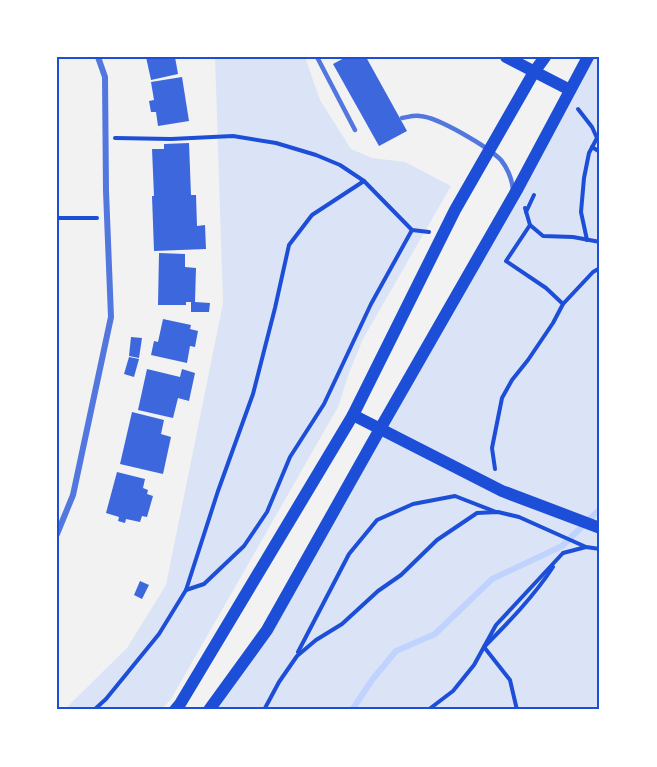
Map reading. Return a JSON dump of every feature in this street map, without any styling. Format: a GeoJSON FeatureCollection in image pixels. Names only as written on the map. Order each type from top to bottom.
{"type":"FeatureCollection","features":[{"type":"Feature","properties":{"kind":"main road"},"geometry":{"type":"LineString","coordinates":[[506,57],[570,90]]}},
{"type":"Feature","properties":{"kind":"main road"},"geometry":{"type":"LineString","coordinates":[[175,710],[353,415],[455,210],[534,72],[545,57]]}},
{"type":"Feature","properties":{"kind":"main road"},"geometry":{"type":"LineString","coordinates":[[209,710],[267,630],[516,192],[588,57]]}},
{"type":"Feature","properties":{"kind":"main road"},"geometry":{"type":"LineString","coordinates":[[353,415],[496,488],[600,528]]}},
{"type":"Feature","properties":{"kind":"street"},"geometry":{"type":"LineString","coordinates":[[57,534],[73,495],[111,317],[105,77],[98,57]]}},
{"type":"Feature","properties":{"kind":"lane"},"geometry":{"type":"LineString","coordinates":[[317,57],[355,130]]}},
{"type":"Feature","properties":{"kind":"lane"},"geometry":{"type":"LineString","coordinates":[[402,118],[419,115],[434,119],[489,151],[501,160],[516,192]]}},
{"type":"Feature","properties":{"kind":"path"},"geometry":{"type":"LineString","coordinates":[[578,109],[592,127],[597,138],[589,153],[584,178],[581,212],[587,240]]}},
{"type":"Feature","properties":{"kind":"path"},"geometry":{"type":"LineString","coordinates":[[106,137],[171,139],[233,136],[276,143],[340,165],[364,181],[412,230],[443,235]]}},
{"type":"Feature","properties":{"kind":"path"},"geometry":{"type":"LineString","coordinates":[[592,147],[600,152]]}},
{"type":"Feature","properties":{"kind":"path"},"geometry":{"type":"LineString","coordinates":[[94,710],[106,699],[159,634],[186,590],[253,394],[290,245],[312,215],[364,181]]}},
{"type":"Feature","properties":{"kind":"path"},"geometry":{"type":"LineString","coordinates":[[516,192],[530,225],[543,236],[573,237],[600,242]]}},
{"type":"Feature","properties":{"kind":"path"},"geometry":{"type":"LineString","coordinates":[[57,218],[107,218]]}},
{"type":"Feature","properties":{"kind":"path"},"geometry":{"type":"LineString","coordinates":[[530,225],[506,261],[546,288],[563,304]]}},
{"type":"Feature","properties":{"kind":"path"},"geometry":{"type":"LineString","coordinates":[[186,590],[204,584],[236,554],[267,512],[290,457],[324,404],[371,304],[412,230]]}},
{"type":"Feature","properties":{"kind":"path"},"geometry":{"type":"LineString","coordinates":[[496,488],[492,448],[502,398],[512,380],[553,323],[563,304],[593,272],[600,268]]}},
{"type":"Feature","properties":{"kind":"path"},"geometry":{"type":"LineString","coordinates":[[264,710],[279,682],[297,656],[349,554],[377,520],[413,504],[454,496],[519,518],[584,546],[600,549]]}},
{"type":"Feature","properties":{"kind":"path"},"geometry":{"type":"LineString","coordinates":[[297,656],[316,640],[342,624],[378,591],[401,575],[437,540],[477,513],[498,512]]}},
{"type":"Feature","properties":{"kind":"path"},"geometry":{"type":"LineString","coordinates":[[428,710],[453,691],[474,665],[496,625],[563,553],[584,546]]}},
{"type":"Feature","properties":{"kind":"path"},"geometry":{"type":"LineString","coordinates":[[484,647],[510,680],[517,710]]}},
{"type":"Feature","properties":{"kind":"shaded area"},"geometry":{"type":"Polygon","coordinates":[[[215,57],[305,57],[320,100],[351,149],[372,158],[405,162],[451,186],[363,339],[338,407],[171,699],[161,710],[64,710],[127,648],[166,585],[223,303],[215,57]]]}},
{"type":"Feature","properties":{"kind":"shaded area"},"geometry":{"type":"Polygon","coordinates":[[[588,57],[600,57],[600,710],[209,710],[267,630],[588,57]]]}},
{"type":"Feature","properties":{"kind":"building"},"geometry":{"type":"Polygon","coordinates":[[[146,57],[175,57],[178,74],[151,80],[146,57]]]}},
{"type":"Feature","properties":{"kind":"building"},"geometry":{"type":"Polygon","coordinates":[[[346,57],[366,57],[407,131],[379,146],[333,64],[346,57]]]}},
{"type":"Feature","properties":{"kind":"building"},"geometry":{"type":"Polygon","coordinates":[[[182,77],[189,121],[158,126],[156,112],[151,112],[149,101],[154,100],[151,82],[182,77]]]}},
{"type":"Feature","properties":{"kind":"building"},"geometry":{"type":"Polygon","coordinates":[[[189,143],[191,195],[196,195],[197,226],[205,225],[206,249],[154,251],[152,149],[164,149],[164,144],[189,143]]]}},
{"type":"Feature","properties":{"kind":"building"},"geometry":{"type":"Polygon","coordinates":[[[159,253],[185,254],[185,267],[196,268],[195,302],[210,303],[209,312],[191,312],[191,302],[186,302],[186,305],[158,305],[159,253]]]}},
{"type":"Feature","properties":{"kind":"building"},"geometry":{"type":"Polygon","coordinates":[[[163,319],[191,325],[190,329],[198,331],[195,347],[190,346],[187,363],[151,355],[154,341],[158,342],[163,319]]]}},
{"type":"Feature","properties":{"kind":"building"},"geometry":{"type":"Polygon","coordinates":[[[131,337],[142,338],[139,358],[129,356],[131,337]]]}},
{"type":"Feature","properties":{"kind":"building"},"geometry":{"type":"Polygon","coordinates":[[[129,357],[139,359],[134,377],[124,374],[129,357]]]}},
{"type":"Feature","properties":{"kind":"building"},"geometry":{"type":"Polygon","coordinates":[[[147,369],[180,377],[182,369],[195,373],[189,401],[178,398],[173,418],[138,410],[147,369]]]}},
{"type":"Feature","properties":{"kind":"building"},"geometry":{"type":"Polygon","coordinates":[[[132,412],[164,420],[161,434],[171,437],[163,474],[120,464],[132,412]]]}},
{"type":"Feature","properties":{"kind":"building"},"geometry":{"type":"Polygon","coordinates":[[[117,472],[145,479],[143,488],[148,490],[147,494],[153,496],[147,517],[142,516],[140,522],[126,519],[125,523],[118,521],[119,517],[106,513],[117,472]]]}},
{"type":"Feature","properties":{"kind":"building"},"geometry":{"type":"Polygon","coordinates":[[[140,581],[149,585],[142,599],[134,595],[140,581]]]}},
{"type":"Feature","properties":{"kind":"waterway"},"geometry":{"type":"LineString","coordinates":[[352,710],[372,680],[396,651],[435,634],[492,579],[562,546],[600,509]]}}]}
